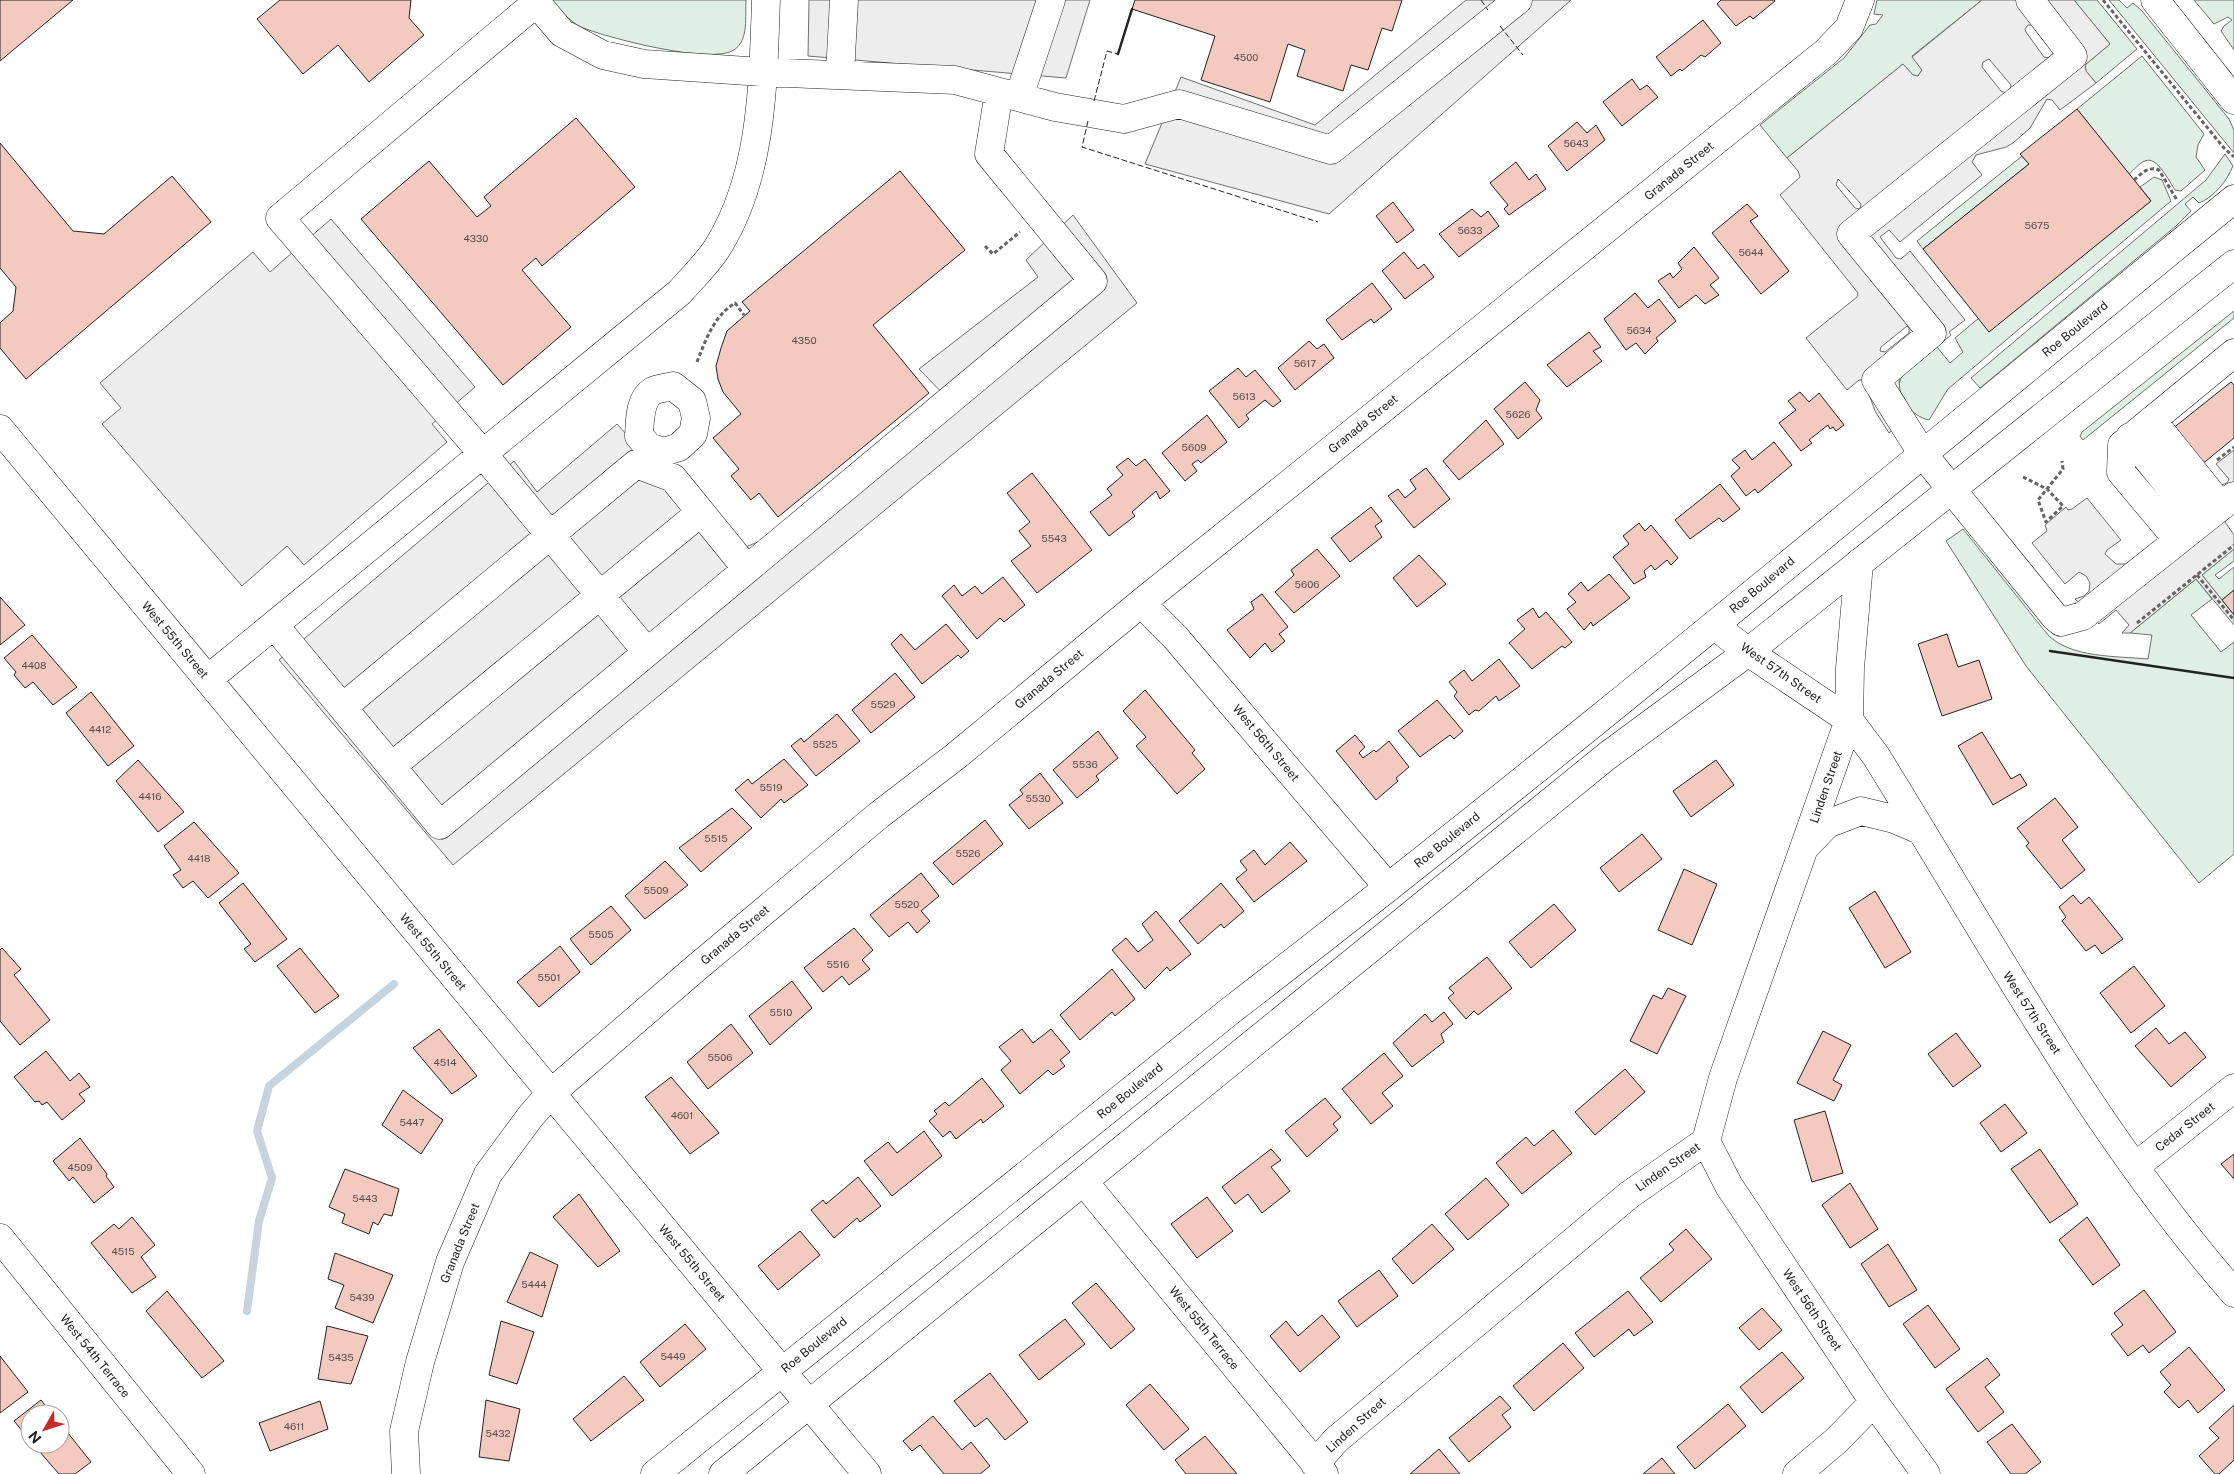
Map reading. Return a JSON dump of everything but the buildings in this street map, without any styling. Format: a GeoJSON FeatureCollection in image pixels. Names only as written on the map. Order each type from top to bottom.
{"type":"FeatureCollection","features":[{"type":"Feature","properties":{"kind":"main road"},"geometry":{"type":"LineString","coordinates":[[208,679],[680,292],[719,246],[742,197],[755,150],[766,0]]}},
{"type":"Feature","properties":{"kind":"main road"},"geometry":{"type":"LineString","coordinates":[[840,75],[844,0]]}},
{"type":"Feature","properties":{"kind":"main road"},"geometry":{"type":"LineString","coordinates":[[274,625],[440,825],[1093,281],[989,154],[1009,94],[1051,0]]}},
{"type":"Feature","properties":{"kind":"main road"},"geometry":{"type":"LineString","coordinates":[[647,652],[483,454],[280,218],[535,1],[562,33],[603,55],[644,64],[762,72],[955,80],[1055,107],[1091,111],[1124,119],[1179,104],[1331,150],[1518,0]]}},
{"type":"Feature","properties":{"kind":"main road","name":"Granada Street"},"geometry":{"type":"LineString","coordinates":[[402,1473],[404,1431],[420,1362],[450,1262],[488,1174],[530,1117],[550,1094],[696,968],[872,822],[1826,52],[1849,28],[1860,0]]}},
{"type":"Feature","properties":{"kind":"main road"},"geometry":{"type":"LineString","coordinates":[[2030,0],[2073,56],[1851,234],[1932,333],[1876,380],[1922,453],[2061,622],[2083,616],[2227,501],[2152,420]]}},
{"type":"Feature","properties":{"kind":"main road"},"geometry":{"type":"LineString","coordinates":[[2155,0],[2234,100]]}},
{"type":"Feature","properties":{"kind":"main road","name":"Roe Boulevard"},"geometry":{"type":"LineString","coordinates":[[655,1474],[782,1370],[1714,625],[1922,453],[2234,200]]}},
{"type":"Feature","properties":{"kind":"main road"},"geometry":{"type":"LineString","coordinates":[[723,1474],[1607,756],[1748,652],[2234,264]]}},
{"type":"Feature","properties":{"kind":"main road"},"geometry":{"type":"LineString","coordinates":[[2178,540],[2121,472],[2122,445],[2234,353]]}},
{"type":"Feature","properties":{"kind":"main road","name":"West 55th Street"},"geometry":{"type":"LineString","coordinates":[[0,429],[867,1474]]}},
{"type":"Feature","properties":{"kind":"main road"},"geometry":{"type":"LineString","coordinates":[[2130,437],[2199,523]]}},
{"type":"Feature","properties":{"kind":"main road"},"geometry":{"type":"LineString","coordinates":[[343,708],[636,464],[663,463],[700,513],[747,569]]}},
{"type":"Feature","properties":{"kind":"main road"},"geometry":{"type":"LineString","coordinates":[[392,766],[599,594],[700,513]]}},
{"type":"Feature","properties":{"kind":"main road"},"geometry":{"type":"LineString","coordinates":[[1849,720],[1850,668],[1858,564]]}},
{"type":"Feature","properties":{"kind":"main road","name":"West 56th Street"},"geometry":{"type":"LineString","coordinates":[[1141,603],[1175,637],[1388,887]]}},
{"type":"Feature","properties":{"kind":"main road","name":"West 57th Street"},"geometry":{"type":"LineString","coordinates":[[1714,625],[1748,652],[1849,720],[1876,756],[2023,1000],[2112,1134],[2234,1293]]}},
{"type":"Feature","properties":{"kind":"main road","name":"Linden Street"},"geometry":{"type":"LineString","coordinates":[[1320,1469],[1336,1440],[1629,1194],[1706,1141],[1723,1078],[1849,720]]}},
{"type":"Feature","properties":{"kind":"main road"},"geometry":{"type":"LineString","coordinates":[[1805,848],[1826,824],[1862,811],[1894,819],[1922,831]]}},
{"type":"Feature","properties":{"kind":"main road","name":"Cedar Street"},"geometry":{"type":"LineString","coordinates":[[2136,1166],[2234,1088]]}},
{"type":"Feature","properties":{"kind":"main road","name":"West 56th Street"},"geometry":{"type":"LineString","coordinates":[[1706,1141],[1729,1186],[1874,1402],[1926,1474]]}},
{"type":"Feature","properties":{"kind":"main road","name":"West 55th Terrace"},"geometry":{"type":"LineString","coordinates":[[1084,1182],[1320,1469]]}},
{"type":"Feature","properties":{"kind":"main road","name":"West 54th Terrace"},"geometry":{"type":"LineString","coordinates":[[0,1238],[192,1474]]}},
{"type":"Feature","properties":{"kind":"main road"},"geometry":{"type":"LineString","coordinates":[[1797,1474],[1837,1440],[1874,1402]]}},
{"type":"Feature","properties":{"kind":"path"},"geometry":{"type":"LineString","coordinates":[[2103,0],[2218,141],[2234,157]]}},
{"type":"Feature","properties":{"kind":"path"},"geometry":{"type":"LineString","coordinates":[[2134,180],[2151,168],[2159,170],[2177,200]]}},
{"type":"Feature","properties":{"kind":"path"},"geometry":{"type":"LineString","coordinates":[[985,246],[993,254],[1040,216]]}},
{"type":"Feature","properties":{"kind":"path"},"geometry":{"type":"LineString","coordinates":[[697,362],[708,334],[724,310],[735,303],[744,315]]}},
{"type":"Feature","properties":{"kind":"path"},"geometry":{"type":"LineString","coordinates":[[2023,478],[2047,488],[2063,506],[2046,522],[2038,500],[2047,488],[2063,469],[2062,461]]}},
{"type":"Feature","properties":{"kind":"path"},"geometry":{"type":"LineString","coordinates":[[2137,623],[2234,545]]}},
{"type":"Feature","properties":{"kind":"path"},"geometry":{"type":"LineString","coordinates":[[2197,575],[2234,620]]}},
{"type":"Feature","properties":{"kind":"green space"},"geometry":{"type":"Polygon","coordinates":[[[549,0],[746,0],[744,34],[739,46],[722,54],[683,52],[659,48],[581,27],[549,0]]]}},
{"type":"Feature","properties":{"kind":"green space"},"geometry":{"type":"Polygon","coordinates":[[[1877,0],[1982,0],[1912,56],[1922,70],[1918,76],[1913,75],[1903,64],[1787,158],[1760,125],[1844,58],[1870,25],[1876,24],[1883,15],[1874,14],[1877,0]]]}},
{"type":"Feature","properties":{"kind":"green space"},"geometry":{"type":"Polygon","coordinates":[[[2074,0],[2097,0],[2137,49],[2096,83],[2086,71],[2085,65],[2110,44],[2074,0]]]}},
{"type":"Feature","properties":{"kind":"green space"},"geometry":{"type":"Polygon","coordinates":[[[2109,0],[2119,0],[2127,8],[2133,3],[2142,11],[2229,119],[2234,130],[2234,153],[2109,0]]]}},
{"type":"Feature","properties":{"kind":"green space"},"geometry":{"type":"Polygon","coordinates":[[[2194,0],[2234,0],[2234,50],[2221,31],[2232,20],[2228,17],[2214,24],[2194,0]]]}},
{"type":"Feature","properties":{"kind":"green space"},"geometry":{"type":"Polygon","coordinates":[[[2142,56],[2204,134],[2198,145],[2196,157],[2205,170],[2181,191],[2175,190],[2158,166],[2150,160],[2141,163],[2129,174],[2077,109],[2142,56]]]}},
{"type":"Feature","properties":{"kind":"green space"},"geometry":{"type":"Polygon","coordinates":[[[2225,154],[2233,166],[2224,183],[2215,193],[2199,203],[2193,197],[2185,204],[2191,211],[2176,226],[1980,388],[1971,378],[2206,180],[2225,154]]]}},
{"type":"Feature","properties":{"kind":"green space"},"geometry":{"type":"Polygon","coordinates":[[[2022,156],[2029,164],[1923,249],[1917,241],[2022,156]]]}},
{"type":"Feature","properties":{"kind":"green space"},"geometry":{"type":"Polygon","coordinates":[[[2154,177],[2162,180],[2171,201],[1948,389],[1929,420],[1910,410],[1905,404],[1900,390],[1902,376],[1937,347],[1950,363],[1963,352],[1955,338],[1979,318],[1989,331],[2151,201],[2140,187],[2154,177]]]}},
{"type":"Feature","properties":{"kind":"green space"},"geometry":{"type":"Polygon","coordinates":[[[2234,311],[2234,318],[2083,440],[2080,436],[2082,432],[2234,311]]]}},
{"type":"Feature","properties":{"kind":"green space"},"geometry":{"type":"Polygon","coordinates":[[[1963,529],[2048,635],[2058,643],[2081,652],[2148,659],[2152,635],[2130,633],[2196,579],[2212,599],[2191,615],[2221,652],[2234,642],[2234,854],[2199,883],[2026,666],[1946,541],[1963,529]]]}},
{"type":"Feature","properties":{"kind":"green space"},"geometry":{"type":"Polygon","coordinates":[[[2234,549],[2234,561],[2215,575],[2219,579],[2234,567],[2234,590],[2222,600],[2202,575],[2234,549]]]}},
{"type":"Feature","properties":{"kind":"shaded area"},"geometry":{"type":"Polygon","coordinates":[[[809,0],[1090,0],[1066,78],[808,56],[809,0]]]}},
{"type":"Feature","properties":{"kind":"shaded area"},"geometry":{"type":"Polygon","coordinates":[[[1466,0],[1571,0],[1329,214],[1145,164],[1181,77],[1315,125],[1466,0]]]}},
{"type":"Feature","properties":{"kind":"shaded area"},"geometry":{"type":"Polygon","coordinates":[[[1982,0],[2074,0],[2110,44],[2085,65],[2086,71],[2096,83],[2060,110],[2052,100],[2047,99],[2030,128],[2013,143],[2006,147],[1976,155],[1972,162],[1982,175],[1900,242],[1889,230],[1880,237],[1896,258],[1901,259],[1910,251],[1965,320],[1949,332],[1951,335],[1899,380],[1900,391],[1913,413],[1889,433],[1875,411],[1862,380],[1859,380],[1847,390],[1806,338],[1857,297],[1858,293],[1780,195],[1800,177],[1798,171],[1787,158],[1903,64],[1913,75],[1918,76],[1922,70],[1912,57],[1982,0]],[[2028,25],[2025,29],[2044,57],[2049,58],[2054,52],[2033,25],[2028,25]],[[1989,59],[1983,62],[1982,67],[2001,91],[2006,93],[2010,90],[2011,85],[1989,59]],[[1838,179],[1836,185],[1855,208],[1860,209],[1861,204],[1838,179]],[[1907,326],[1881,347],[1880,351],[1885,352],[1909,333],[1909,328],[1907,326]]]}},
{"type":"Feature","properties":{"kind":"shaded area"},"geometry":{"type":"Polygon","coordinates":[[[1073,215],[1137,303],[453,865],[279,660],[514,461],[537,492],[617,424],[733,552],[800,525],[948,399],[919,369],[1038,277],[1026,260],[1073,215]]]}},
{"type":"Feature","properties":{"kind":"shaded area"},"geometry":{"type":"Polygon","coordinates":[[[331,219],[475,387],[432,424],[447,442],[304,565],[287,546],[242,586],[102,424],[121,408],[100,383],[253,252],[270,272],[331,219]]]}},
{"type":"Feature","properties":{"kind":"shaded area"},"geometry":{"type":"Polygon","coordinates":[[[2234,450],[2234,513],[2225,522],[2234,535],[2234,549],[2202,575],[2234,615],[2234,625],[2196,579],[2130,633],[2122,633],[2129,625],[2116,610],[2099,624],[2075,599],[2084,596],[2089,591],[2090,583],[2086,576],[2079,572],[2065,584],[2032,543],[2047,531],[2045,525],[2066,507],[2068,510],[2072,509],[2087,498],[2121,540],[2107,550],[2105,554],[2116,564],[2126,564],[2161,537],[2141,509],[2199,463],[2221,485],[2227,483],[2229,479],[2216,464],[2234,450]]]}},
{"type":"Feature","properties":{"kind":"waterway"},"geometry":{"type":"LineString","coordinates":[[247,1311],[259,1221],[272,1178],[257,1131],[269,1086],[394,984]]}},
{"type":"Feature","properties":{"kind":"fence"},"geometry":{"type":"LineString","coordinates":[[1481,0],[1488,10]]}},
{"type":"Feature","properties":{"kind":"fence"},"geometry":{"type":"LineString","coordinates":[[1500,26],[1523,55]]}},
{"type":"Feature","properties":{"kind":"fence"},"geometry":{"type":"LineString","coordinates":[[1094,101],[1107,51],[1118,54]]}},
{"type":"Feature","properties":{"kind":"fence"},"geometry":{"type":"LineString","coordinates":[[1088,121],[1082,147],[1318,222]]}},
{"type":"Feature","properties":{"kind":"wall"},"geometry":{"type":"LineString","coordinates":[[1118,54],[1132,9]]}},
{"type":"Feature","properties":{"kind":"wall"},"geometry":{"type":"LineString","coordinates":[[2050,651],[2234,678]]}}]}
